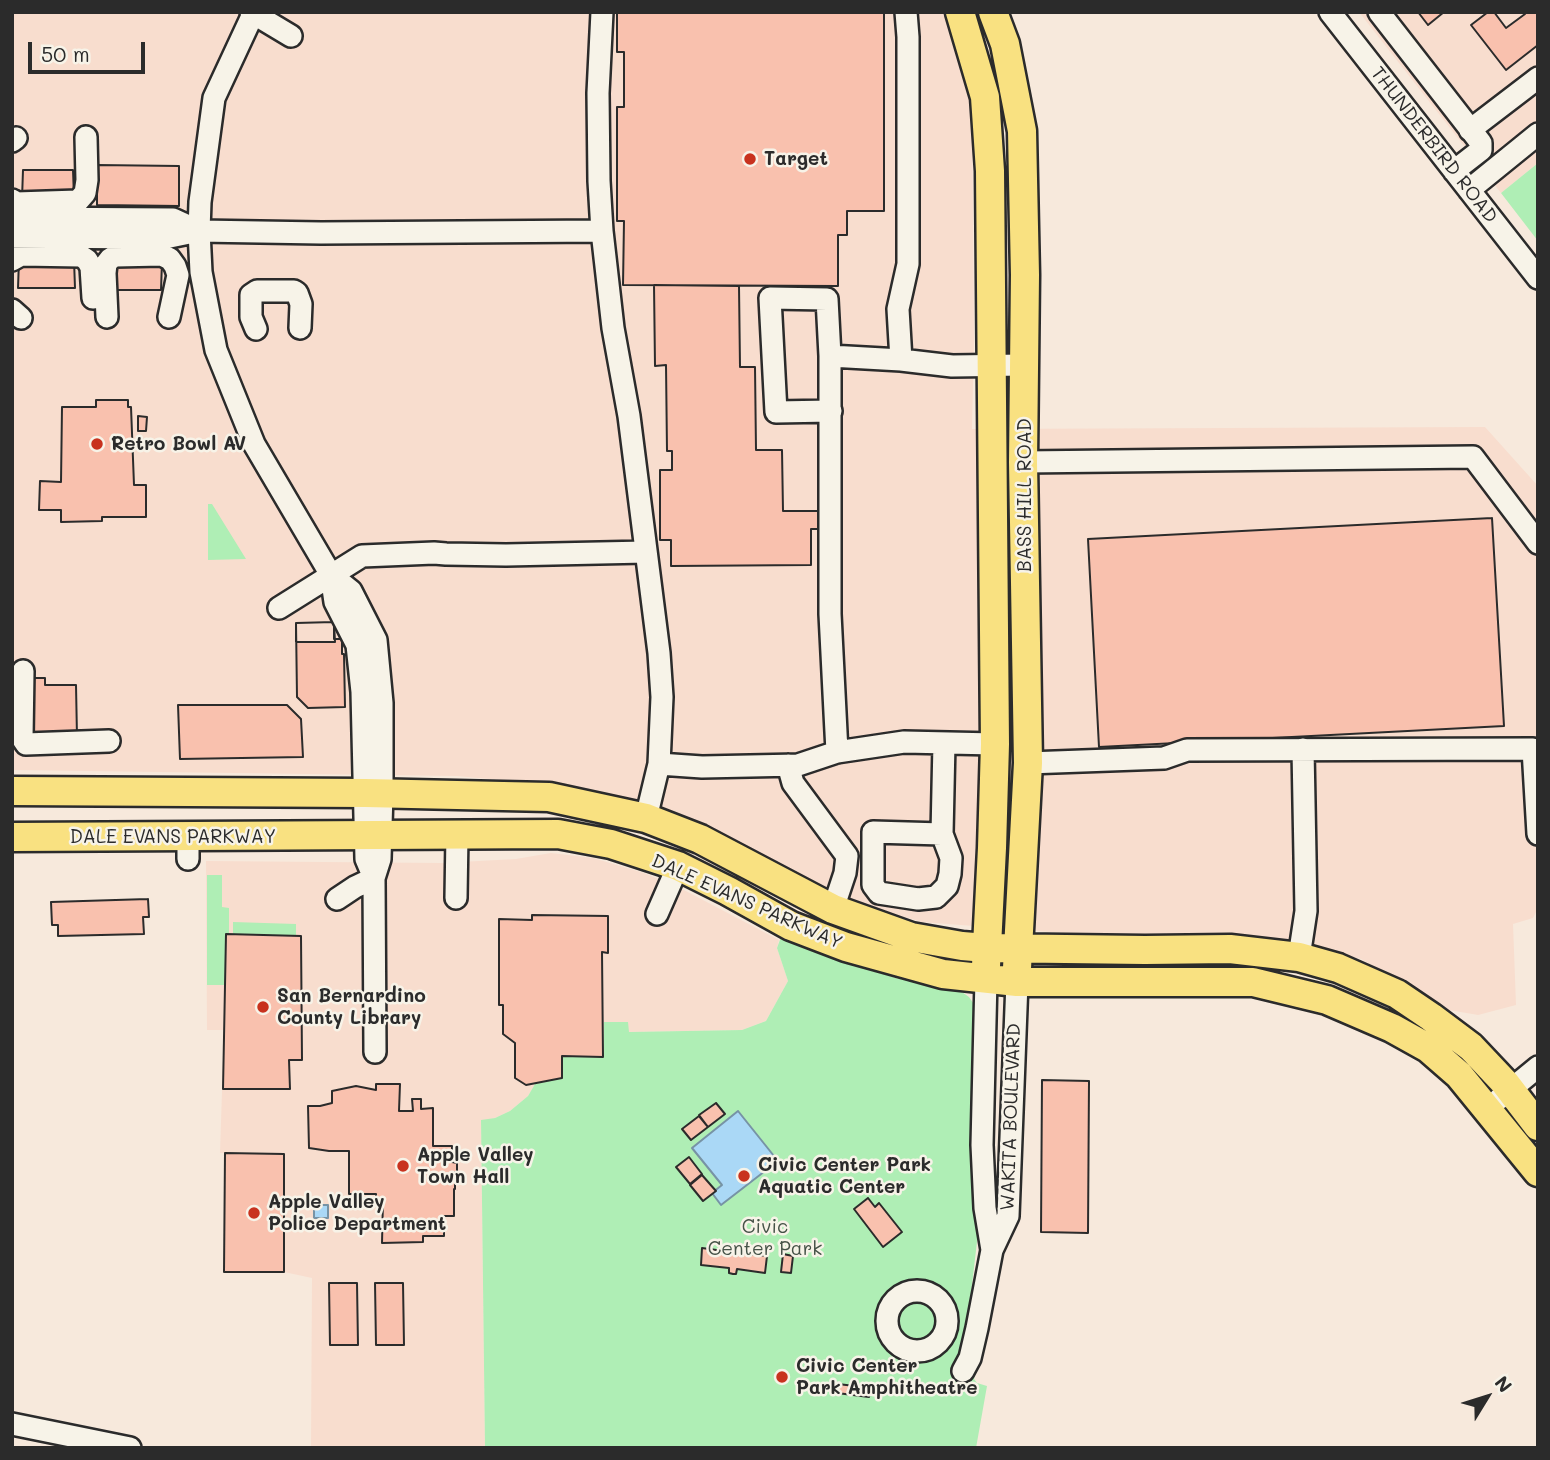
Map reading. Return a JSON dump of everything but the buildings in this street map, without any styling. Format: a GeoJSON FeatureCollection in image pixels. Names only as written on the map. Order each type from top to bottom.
{"type":"FeatureCollection","features":[{"type":"Feature","properties":{"kind":"main road","name":"BASS HILL ROAD"},"geometry":{"type":"LineString","coordinates":[[960,12],[985,97],[990,171],[995,744],[986,979]]}},
{"type":"Feature","properties":{"kind":"main road","name":"BASS HILL ROAD"},"geometry":{"type":"LineString","coordinates":[[993,12],[1005,44],[1022,131],[1025,275],[1023,462],[1028,763],[1017,982]]}},
{"type":"Feature","properties":{"kind":"main road","name":"DALE EVANS PARKWAY"},"geometry":{"type":"LineString","coordinates":[[12,791],[549,797],[646,818],[701,839],[833,909],[912,937],[986,948],[1230,949],[1298,957],[1338,968],[1397,994],[1431,1017],[1471,1047],[1538,1126]]}},
{"type":"Feature","properties":{"kind":"main road","name":"DALE EVANS PARKWAY"},"geometry":{"type":"LineString","coordinates":[[12,837],[188,848],[373,836],[558,834],[611,844],[678,866],[791,926],[846,947],[943,974],[1017,982],[1254,982],[1327,1000],[1392,1028],[1428,1048],[1460,1075],[1538,1172]]}},
{"type":"Feature","properties":{"kind":"street"},"geometry":{"type":"LineString","coordinates":[[602,12],[598,104],[599,181],[607,281],[629,416],[658,641],[662,697],[659,764],[646,818]]}},
{"type":"Feature","properties":{"kind":"street"},"geometry":{"type":"LineString","coordinates":[[901,359],[898,309],[908,264],[906,12]]}},
{"type":"Feature","properties":{"kind":"street","name":"THUNDERBIRD ROAD"},"geometry":{"type":"LineString","coordinates":[[1330,12],[1538,278]]}},
{"type":"Feature","properties":{"kind":"street"},"geometry":{"type":"LineString","coordinates":[[1379,12],[1481,142],[1481,150],[1454,171]]}},
{"type":"Feature","properties":{"kind":"street"},"geometry":{"type":"LineString","coordinates":[[291,36],[253,13],[214,99],[200,202],[201,272],[216,350],[254,444],[331,575],[351,591],[376,640],[382,703],[373,793],[373,836],[380,859],[374,878],[375,1052]]}},
{"type":"Feature","properties":{"kind":"street"},"geometry":{"type":"LineString","coordinates":[[1471,130],[1538,78]]}},
{"type":"Feature","properties":{"kind":"street"},"geometry":{"type":"LineString","coordinates":[[1469,190],[1538,134]]}},
{"type":"Feature","properties":{"kind":"street"},"geometry":{"type":"LineString","coordinates":[[12,200],[16,203],[78,201],[85,193],[87,180],[86,137]]}},
{"type":"Feature","properties":{"kind":"street"},"geometry":{"type":"LineString","coordinates":[[12,218],[173,219],[199,231]]}},
{"type":"Feature","properties":{"kind":"street"},"geometry":{"type":"LineString","coordinates":[[12,237],[165,238],[199,231],[603,231]]}},
{"type":"Feature","properties":{"kind":"street"},"geometry":{"type":"LineString","coordinates":[[12,260],[21,255],[81,256],[91,267],[100,317],[106,264],[110,259],[115,256],[162,255],[170,259],[178,275],[169,317]]}},
{"type":"Feature","properties":{"kind":"street"},"geometry":{"type":"LineString","coordinates":[[256,329],[251,317],[251,295],[257,291],[297,293],[301,304],[300,328]]}},
{"type":"Feature","properties":{"kind":"street"},"geometry":{"type":"LineString","coordinates":[[831,411],[776,412],[770,299],[827,299],[831,411],[830,614],[837,752]]}},
{"type":"Feature","properties":{"kind":"street"},"geometry":{"type":"LineString","coordinates":[[830,356],[901,359],[952,366],[1025,365]]}},
{"type":"Feature","properties":{"kind":"street"},"geometry":{"type":"LineString","coordinates":[[1023,462],[1474,457],[1538,542]]}},
{"type":"Feature","properties":{"kind":"street"},"geometry":{"type":"LineString","coordinates":[[279,608],[362,556],[646,552]]}},
{"type":"Feature","properties":{"kind":"street"},"geometry":{"type":"LineString","coordinates":[[23,671],[22,738],[26,744],[109,741]]}},
{"type":"Feature","properties":{"kind":"street"},"geometry":{"type":"LineString","coordinates":[[659,764],[702,767],[798,765],[837,752],[904,742],[995,744]]}},
{"type":"Feature","properties":{"kind":"street"},"geometry":{"type":"LineString","coordinates":[[942,834],[944,743]]}},
{"type":"Feature","properties":{"kind":"street"},"geometry":{"type":"LineString","coordinates":[[1298,957],[1306,911],[1303,749]]}},
{"type":"Feature","properties":{"kind":"street"},"geometry":{"type":"LineString","coordinates":[[1028,763],[1164,758],[1188,750],[1535,749],[1538,834]]}},
{"type":"Feature","properties":{"kind":"street"},"geometry":{"type":"LineString","coordinates":[[788,765],[793,783],[847,856],[845,873],[833,909]]}},
{"type":"Feature","properties":{"kind":"street"},"geometry":{"type":"LineString","coordinates":[[456,898],[457,834]]}},
{"type":"Feature","properties":{"kind":"street"},"geometry":{"type":"LineString","coordinates":[[657,914],[678,866]]}},
{"type":"Feature","properties":{"kind":"street"},"geometry":{"type":"LineString","coordinates":[[337,899],[374,878]]}},
{"type":"Feature","properties":{"kind":"street","name":"WAKITA BOULEVARD"},"geometry":{"type":"LineString","coordinates":[[986,979],[982,1145],[985,1209],[992,1250]]}},
{"type":"Feature","properties":{"kind":"street","name":"WAKITA BOULEVARD"},"geometry":{"type":"LineString","coordinates":[[963,1371],[970,1358],[992,1250],[1008,1216],[1017,982]]}},
{"type":"Feature","properties":{"kind":"street"},"geometry":{"type":"LineString","coordinates":[[1488,1109],[1538,1067]]}},
{"type":"Feature","properties":{"kind":"street"},"geometry":{"type":"LineString","coordinates":[[12,1424],[130,1448]]}},
{"type":"Feature","properties":{"kind":"shaded area"},"geometry":{"type":"Polygon","coordinates":[[[12,12],[946,12],[972,99],[972,429],[1485,427],[1538,486],[1538,908],[1533,918],[1513,924],[1516,1005],[1478,1015],[1449,1010],[1361,959],[1287,942],[1064,933],[922,922],[845,900],[672,812],[562,786],[457,776],[12,770],[12,12]]]}},
{"type":"Feature","properties":{"kind":"shaded area"},"geometry":{"type":"Polygon","coordinates":[[[1359,12],[1538,12],[1538,163],[1501,193],[1359,12]]]}},
{"type":"Feature","properties":{"kind":"shaded area"},"geometry":{"type":"Polygon","coordinates":[[[551,853],[593,858],[644,873],[682,889],[779,940],[777,948],[788,981],[766,1021],[742,1030],[628,1032],[604,1022],[603,1058],[562,1078],[535,1084],[528,1096],[510,1111],[481,1121],[485,1448],[311,1448],[312,1278],[284,1272],[284,1154],[220,1153],[224,1030],[207,1030],[206,861],[441,863],[516,859],[551,853]]]}},
{"type":"Feature","properties":{"kind":"green space"},"geometry":{"type":"Polygon","coordinates":[[[1538,163],[1538,241],[1501,193],[1538,163]]]}},
{"type":"Feature","properties":{"kind":"green space"},"geometry":{"type":"Polygon","coordinates":[[[208,504],[212,504],[246,559],[208,560],[208,504]]]}},
{"type":"Feature","properties":{"kind":"green space"},"geometry":{"type":"Polygon","coordinates":[[[207,875],[222,875],[222,907],[229,908],[225,985],[207,985],[207,875]]]}},
{"type":"Feature","properties":{"kind":"green space"},"geometry":{"type":"Polygon","coordinates":[[[233,922],[296,924],[296,936],[233,934],[233,922]]]}},
{"type":"Feature","properties":{"kind":"green space","name":"Civic Center Park"},"geometry":{"type":"Polygon","coordinates":[[[782,934],[837,959],[896,978],[962,992],[976,1007],[978,1233],[963,1343],[982,1349],[974,1379],[987,1386],[976,1448],[485,1448],[481,1120],[495,1118],[510,1111],[528,1096],[535,1084],[562,1078],[562,1056],[603,1057],[604,1022],[628,1022],[629,1032],[742,1030],[766,1021],[788,981],[777,948],[782,934]]]}},
{"type":"Feature","properties":{"kind":"water"},"geometry":{"type":"Polygon","coordinates":[[[738,1111],[778,1161],[721,1205],[712,1193],[722,1185],[692,1148],[738,1111]]]}},
{"type":"Feature","properties":{"kind":"water"},"geometry":{"type":"Polygon","coordinates":[[[314,1205],[328,1205],[328,1218],[314,1218],[314,1205]]]}},
{"type":"Feature","properties":{"kind":"place","name":"Target"},"geometry":{"type":"Point","coordinates":[750,159]}},
{"type":"Feature","properties":{"kind":"place","name":"Retro Bowl AV"},"geometry":{"type":"Point","coordinates":[97,444]}},
{"type":"Feature","properties":{"kind":"place","name":"San Bernardino County Library"},"geometry":{"type":"Point","coordinates":[263,1007]}},
{"type":"Feature","properties":{"kind":"place","name":"Apple Valley Town Hall"},"geometry":{"type":"Point","coordinates":[403,1166]}},
{"type":"Feature","properties":{"kind":"place","name":"Civic Center Park Aquatic Center"},"geometry":{"type":"Point","coordinates":[744,1176]}},
{"type":"Feature","properties":{"kind":"place","name":"Apple Valley Police Department"},"geometry":{"type":"Point","coordinates":[254,1213]}},
{"type":"Feature","properties":{"kind":"place","name":"Civic Center Park Amphitheatre"},"geometry":{"type":"Point","coordinates":[782,1377]}}]}
